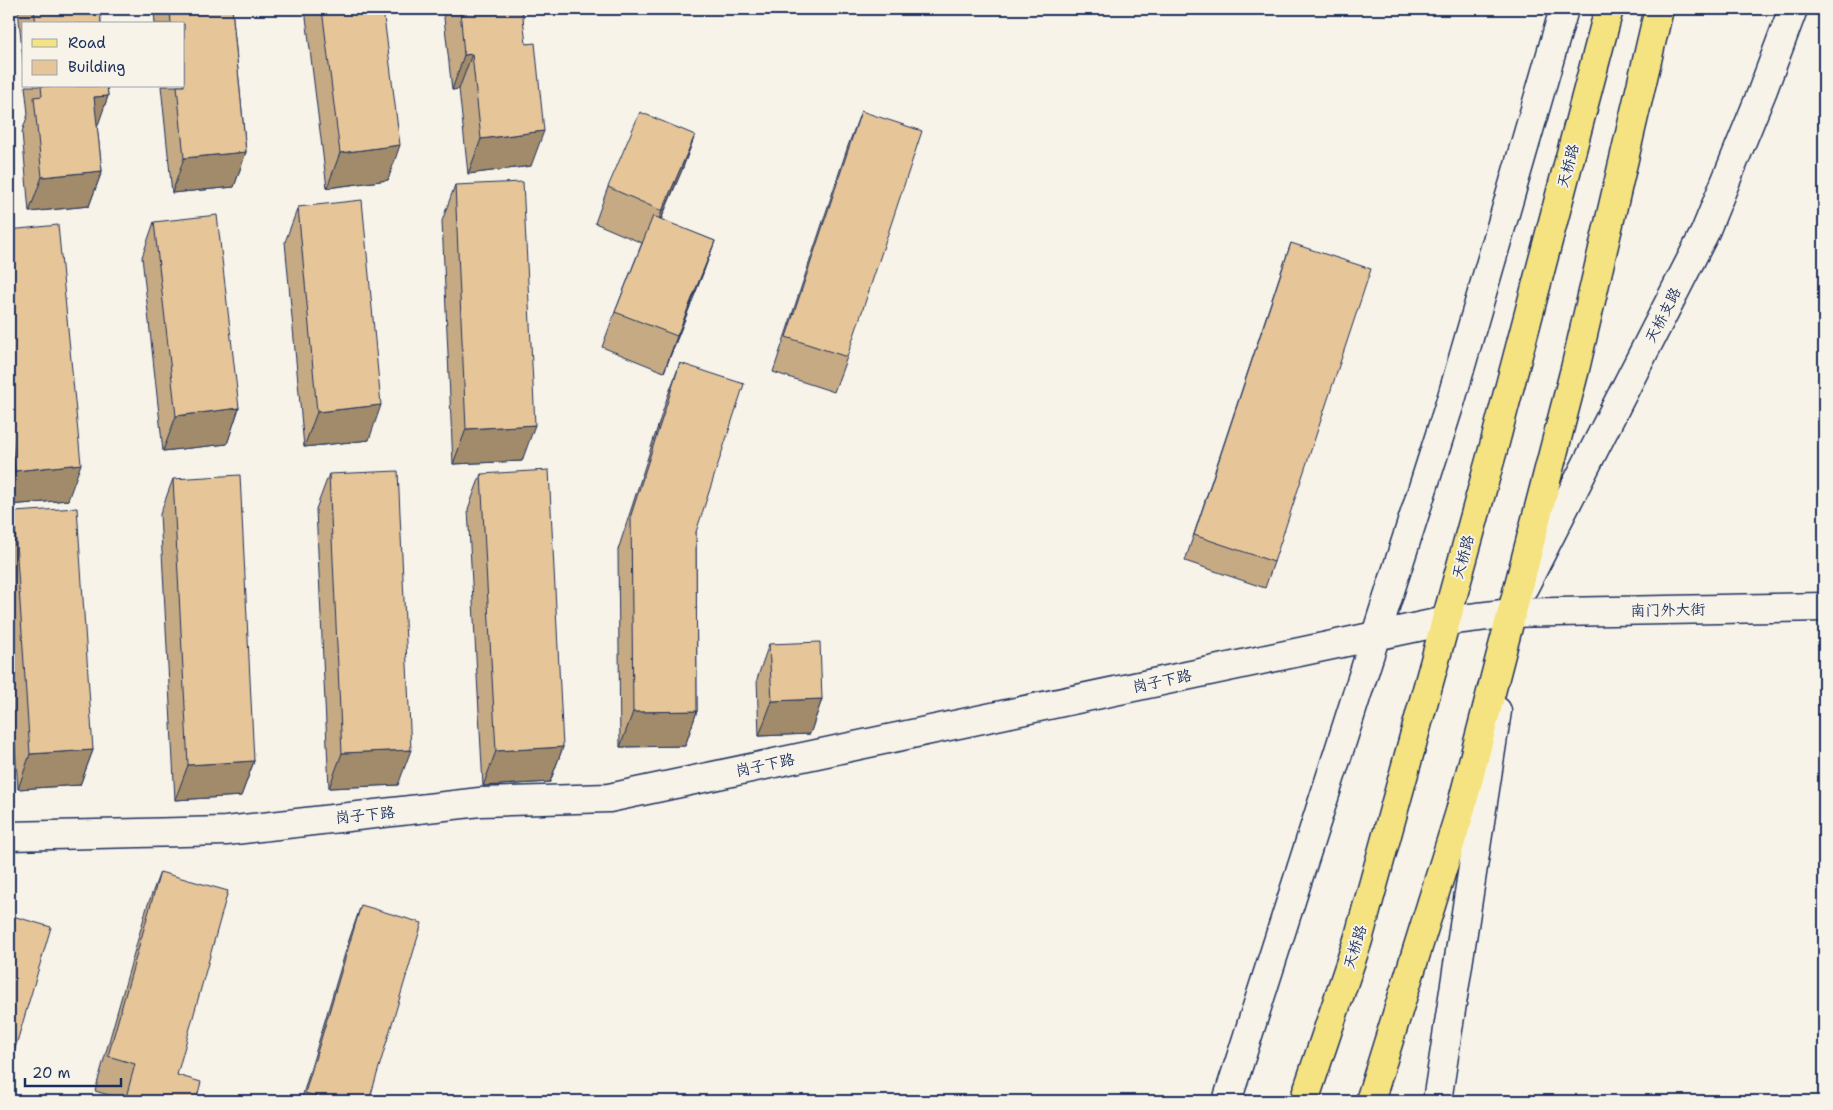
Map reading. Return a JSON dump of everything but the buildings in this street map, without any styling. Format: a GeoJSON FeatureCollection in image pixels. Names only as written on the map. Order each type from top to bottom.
{"type":"FeatureCollection","features":[{"type":"Feature","properties":{"kind":"main road","name":"天桥路"},"geometry":{"type":"LineString","coordinates":[[1304,1101],[1358,940],[1446,621],[1609,9]]}},
{"type":"Feature","properties":{"kind":"main road"},"geometry":{"type":"LineString","coordinates":[[1370,1101],[1460,812],[1575,369],[1659,9]]}},
{"type":"Feature","properties":{"kind":"street"},"geometry":{"type":"LineString","coordinates":[[1227,1101],[1454,390],[1564,9]]}},
{"type":"Feature","properties":{"kind":"street","name":"天桥支路"},"geometry":{"type":"LineString","coordinates":[[1437,1101],[1512,612],[1705,232],[1762,92],[1793,9]]}},
{"type":"Feature","properties":{"kind":"street","name":"南门外大街"},"geometry":{"type":"LineString","coordinates":[[1512,612],[1824,607]]}},
{"type":"Feature","properties":{"kind":"street","name":"岗子下路"},"geometry":{"type":"LineString","coordinates":[[9,836],[226,831],[480,802],[610,798],[1446,621],[1512,612]]}}]}
